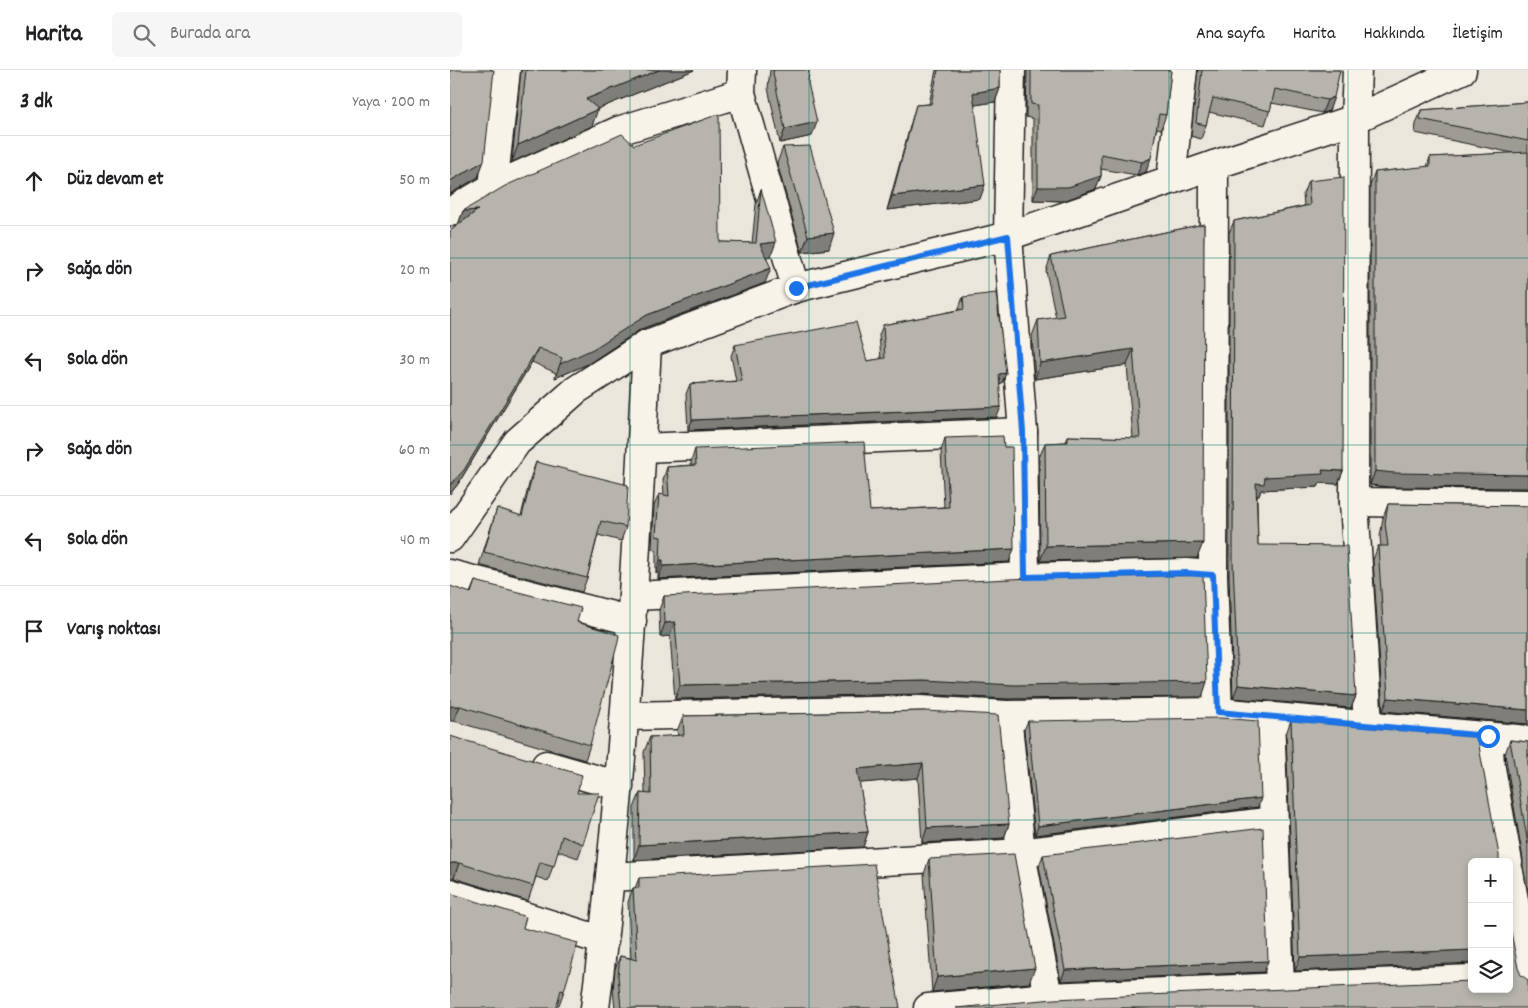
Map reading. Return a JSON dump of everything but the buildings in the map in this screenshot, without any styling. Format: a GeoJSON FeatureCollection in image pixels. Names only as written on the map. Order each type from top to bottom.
{"type":"FeatureCollection","features":[{"type":"Feature","properties":{"kind":"street"},"geometry":{"type":"LineString","coordinates":[[493,187],[506,70]]}},
{"type":"Feature","properties":{"kind":"street"},"geometry":{"type":"LineString","coordinates":[[1011,70],[1008,236],[1023,432],[1025,577]]}},
{"type":"Feature","properties":{"kind":"street"},"geometry":{"type":"LineString","coordinates":[[1171,180],[1183,70]]}},
{"type":"Feature","properties":{"kind":"street"},"geometry":{"type":"LineString","coordinates":[[1357,70],[1355,119],[1354,502],[1368,724]]}},
{"type":"Feature","properties":{"kind":"street"},"geometry":{"type":"LineString","coordinates":[[453,528],[517,442],[576,390],[647,344],[796,288],[1008,236],[1355,119],[1462,70]]}},
{"type":"Feature","properties":{"kind":"street"},"geometry":{"type":"LineString","coordinates":[[450,212],[493,187],[618,131],[741,82],[796,288]]}},
{"type":"Feature","properties":{"kind":"street"},"geometry":{"type":"LineString","coordinates":[[1214,165],[1213,575],[1218,712]]}},
{"type":"Feature","properties":{"kind":"street"},"geometry":{"type":"LineString","coordinates":[[595,1008],[604,941],[625,716],[633,609],[647,344]]}},
{"type":"Feature","properties":{"kind":"street"},"geometry":{"type":"LineString","coordinates":[[642,448],[1023,432]]}},
{"type":"Feature","properties":{"kind":"street"},"geometry":{"type":"LineString","coordinates":[[1354,502],[1528,504]]}},
{"type":"Feature","properties":{"kind":"street"},"geometry":{"type":"LineString","coordinates":[[450,574],[633,609],[1025,577],[1186,573],[1213,575]]}},
{"type":"Feature","properties":{"kind":"street"},"geometry":{"type":"LineString","coordinates":[[625,716],[920,710],[1007,715],[1218,712],[1368,724],[1528,740]]}},
{"type":"Feature","properties":{"kind":"street"},"geometry":{"type":"LineString","coordinates":[[1007,715],[1022,853],[1048,997]]}},
{"type":"Feature","properties":{"kind":"street"},"geometry":{"type":"LineString","coordinates":[[1270,716],[1280,987]]}},
{"type":"Feature","properties":{"kind":"street"},"geometry":{"type":"LineString","coordinates":[[1488,736],[1490,763],[1507,858]]}},
{"type":"Feature","properties":{"kind":"street"},"geometry":{"type":"LineString","coordinates":[[525,759],[619,786]]}},
{"type":"Feature","properties":{"kind":"street"},"geometry":{"type":"LineString","coordinates":[[610,877],[1022,853],[1274,821]]}},
{"type":"Feature","properties":{"kind":"street"},"geometry":{"type":"LineString","coordinates":[[450,893],[604,941]]}},
{"type":"Feature","properties":{"kind":"street"},"geometry":{"type":"LineString","coordinates":[[1513,894],[1528,978],[1513,978]]}},
{"type":"Feature","properties":{"kind":"street"},"geometry":{"type":"LineString","coordinates":[[928,1008],[1048,997],[1468,979]]}},
{"type":"Feature","properties":{"kind":"route"},"geometry":{"type":"LineString","coordinates":[[796,288],[1008,236],[1023,432],[1025,577],[1186,573],[1213,575],[1218,712],[1488,736]]}}]}
